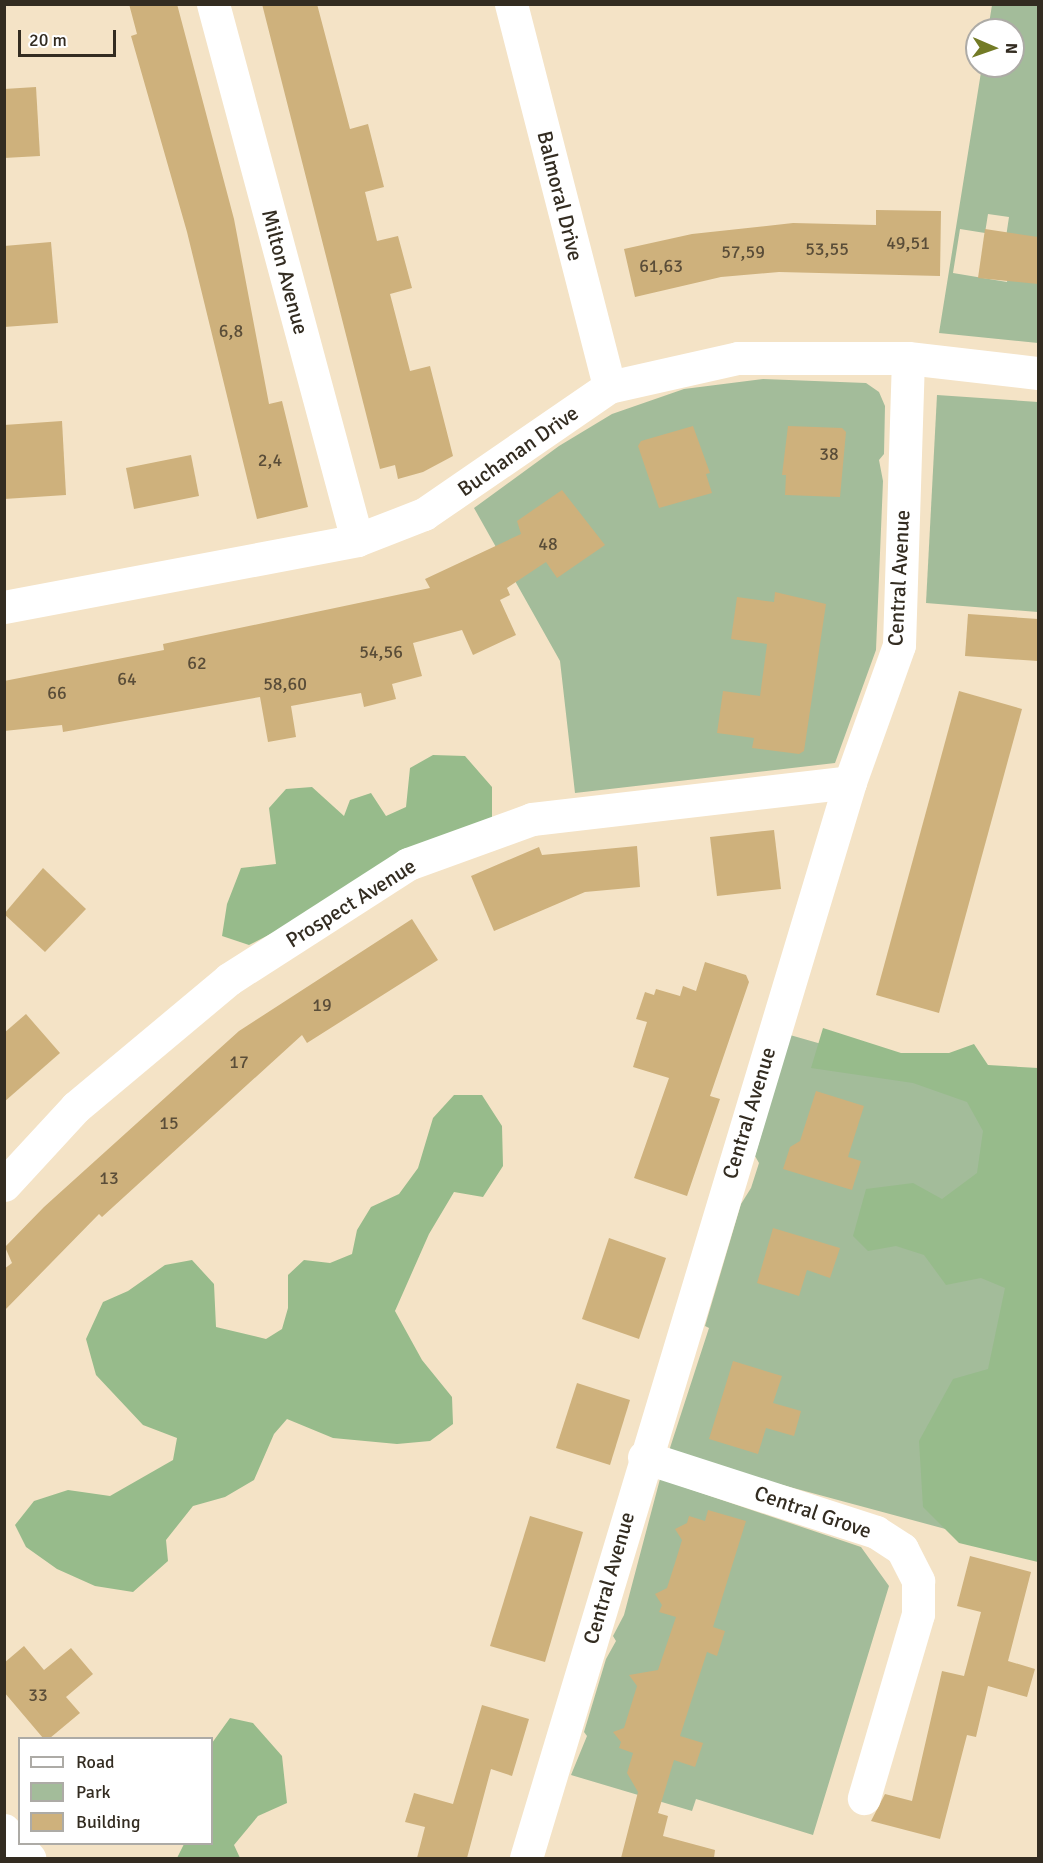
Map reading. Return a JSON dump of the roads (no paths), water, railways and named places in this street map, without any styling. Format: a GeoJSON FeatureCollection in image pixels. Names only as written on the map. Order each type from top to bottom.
{"type":"FeatureCollection","features":[{"type":"Feature","properties":{"kind":"street","name":"Milton Avenue"},"geometry":{"type":"LineString","coordinates":[[213,4],[357,540]]}},
{"type":"Feature","properties":{"kind":"street","name":"Balmoral Drive"},"geometry":{"type":"LineString","coordinates":[[511,4],[609,387]]}},
{"type":"Feature","properties":{"kind":"street","name":"Buchanan Drive"},"geometry":{"type":"LineString","coordinates":[[4,607],[357,540],[424,514],[609,387],[738,358],[908,358],[1038,373]]}},
{"type":"Feature","properties":{"kind":"street","name":"Central Avenue"},"geometry":{"type":"LineString","coordinates":[[526,1858],[644,1457],[850,782],[899,645],[908,358]]}},
{"type":"Feature","properties":{"kind":"street","name":"Prospect Avenue"},"geometry":{"type":"LineString","coordinates":[[4,1185],[76,1107],[230,979],[408,864],[532,819],[850,782]]}},
{"type":"Feature","properties":{"kind":"street","name":"Central Grove"},"geometry":{"type":"LineString","coordinates":[[644,1457],[876,1532],[902,1549],[918,1581],[918,1614],[864,1798]]}},
{"type":"Feature","properties":{"kind":"street"},"geometry":{"type":"LineString","coordinates":[[4,1830],[29,1858]]}}]}
